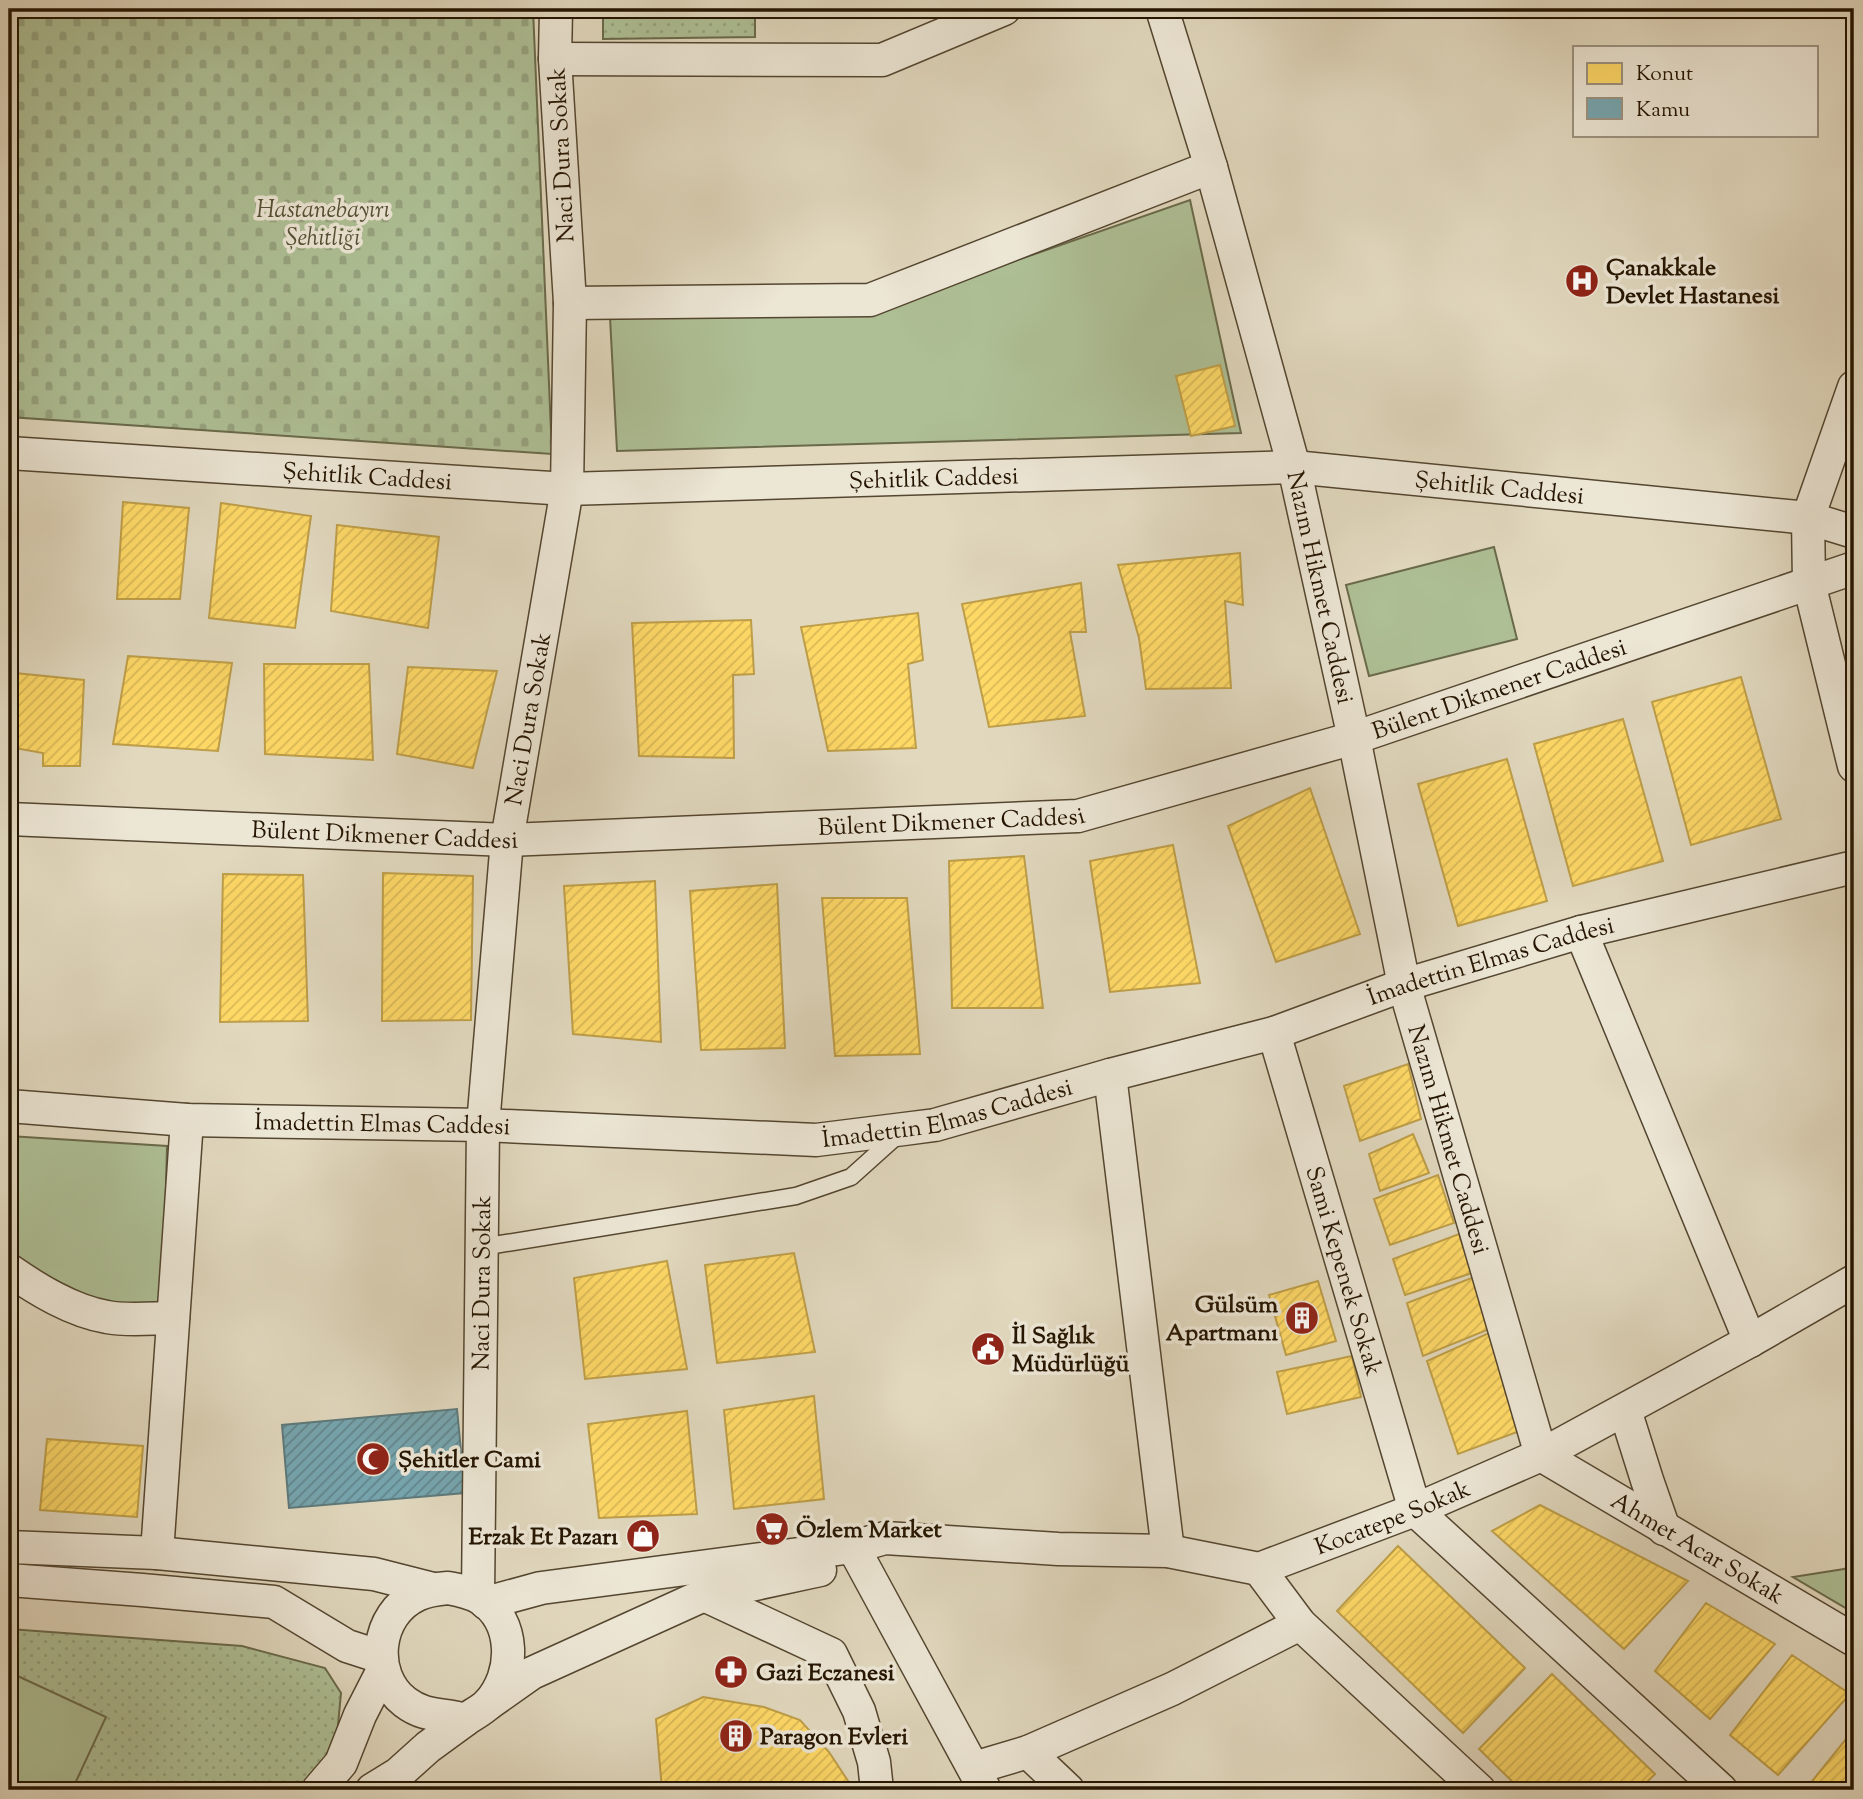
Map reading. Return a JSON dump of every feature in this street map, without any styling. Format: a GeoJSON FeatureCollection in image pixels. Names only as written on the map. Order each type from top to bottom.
{"type":"FeatureCollection","features":[{"type":"Feature","properties":{"kind":"street","name":"Naci Dura Sokak"},"geometry":{"type":"LineString","coordinates":[[482,1600],[483,1125],[507,840],[567,489],[570,303],[555,60],[556,9]]}},
{"type":"Feature","properties":{"kind":"street"},"geometry":{"type":"LineString","coordinates":[[555,60],[882,60],[1004,9]]}},
{"type":"Feature","properties":{"kind":"street","name":"Nazım Hikmet Caddesi"},"geometry":{"type":"LineString","coordinates":[[1162,9],[1211,167],[1294,467],[1354,738],[1404,985],[1541,1455]]}},
{"type":"Feature","properties":{"kind":"street"},"geometry":{"type":"LineString","coordinates":[[570,303],[870,300],[1211,167]]}},
{"type":"Feature","properties":{"kind":"street"},"geometry":{"type":"LineString","coordinates":[[1854,387],[1808,518],[1809,583],[1854,766]]}},
{"type":"Feature","properties":{"kind":"street","name":"Şehitlik Caddesi"},"geometry":{"type":"LineString","coordinates":[[9,453],[567,489],[1294,467],[1808,518],[1854,532]]}},
{"type":"Feature","properties":{"kind":"street","name":"Bülent Dikmener Caddesi"},"geometry":{"type":"LineString","coordinates":[[9,819],[507,840],[1077,816],[1354,738],[1854,568]]}},
{"type":"Feature","properties":{"kind":"street","name":"İmadettin Elmas Caddesi"},"geometry":{"type":"LineString","coordinates":[[9,1106],[187,1120],[483,1125],[816,1140],[935,1125],[1274,1033],[1404,985],[1581,932],[1854,867]]}},
{"type":"Feature","properties":{"kind":"street"},"geometry":{"type":"LineString","coordinates":[[1581,932],[1750,1341]]}},
{"type":"Feature","properties":{"kind":"street","name":"Sami Kepenek Sokak"},"geometry":{"type":"LineString","coordinates":[[1274,1033],[1415,1510]]}},
{"type":"Feature","properties":{"kind":"street"},"geometry":{"type":"LineString","coordinates":[[1110,1076],[1168,1550]]}},
{"type":"Feature","properties":{"kind":"street"},"geometry":{"type":"LineString","coordinates":[[157,1553],[187,1120]]}},
{"type":"Feature","properties":{"kind":"street"},"geometry":{"type":"LineString","coordinates":[[9,1270],[29,1284],[63,1301],[108,1318],[173,1318]]}},
{"type":"Feature","properties":{"kind":"street","name":"Kocatepe Sokak"},"geometry":{"type":"LineString","coordinates":[[1259,1569],[1415,1510],[1541,1455],[1854,1281]]}},
{"type":"Feature","properties":{"kind":"street"},"geometry":{"type":"LineString","coordinates":[[1625,1410],[1664,1529]]}},
{"type":"Feature","properties":{"kind":"street","name":"Ahmet Acar Sokak"},"geometry":{"type":"LineString","coordinates":[[1541,1455],[1854,1640]]}},
{"type":"Feature","properties":{"kind":"street"},"geometry":{"type":"LineString","coordinates":[[1415,1510],[1721,1790]]}},
{"type":"Feature","properties":{"kind":"street"},"geometry":{"type":"LineString","coordinates":[[372,1790],[398,1774],[428,1747],[531,1673],[704,1595],[857,1554],[885,1538],[1058,1549],[1168,1550],[1259,1569],[1300,1624],[1479,1790]]}},
{"type":"Feature","properties":{"kind":"street"},"geometry":{"type":"LineString","coordinates":[[9,1547],[157,1553],[374,1574],[433,1589]]}},
{"type":"Feature","properties":{"kind":"street"},"geometry":{"type":"LineString","coordinates":[[482,1600],[541,1588],[857,1554]]}},
{"type":"Feature","properties":{"kind":"street"},"geometry":{"type":"LineString","coordinates":[[857,1554],[979,1779],[1028,1752],[1172,1689],[1300,1624]]}},
{"type":"Feature","properties":{"kind":"street"},"geometry":{"type":"LineString","coordinates":[[9,1580],[274,1602],[382,1664]]}},
{"type":"Feature","properties":{"kind":"street"},"geometry":{"type":"LineString","coordinates":[[433,1589],[464,1591],[482,1600],[499,1616],[507,1633],[509,1653],[506,1671],[477,1712],[435,1716],[417,1710],[391,1687],[382,1664],[382,1638],[389,1621],[400,1606],[415,1595],[433,1589]]}},
{"type":"Feature","properties":{"kind":"street"},"geometry":{"type":"LineString","coordinates":[[704,1595],[831,1654],[859,1711],[874,1762],[877,1790]]}},
{"type":"Feature","properties":{"kind":"street"},"geometry":{"type":"LineString","coordinates":[[318,1790],[341,1763],[382,1664]]}},
{"type":"Feature","properties":{"kind":"street"},"geometry":{"type":"LineString","coordinates":[[1028,1752],[1068,1790]]}},
{"type":"Feature","properties":{"kind":"lane"},"geometry":{"type":"LineString","coordinates":[[482,1247],[796,1196],[851,1177],[904,1129]]}},
{"type":"Feature","properties":{"kind":"green space","name":"Hastanebayırı Şehitliği"},"geometry":{"type":"Polygon","coordinates":[[[9,9],[533,9],[552,454],[9,417],[9,9]]]}},
{"type":"Feature","properties":{"kind":"green space"},"geometry":{"type":"Polygon","coordinates":[[[603,9],[755,9],[755,37],[603,39],[603,9]]]}},
{"type":"Feature","properties":{"kind":"green space"},"geometry":{"type":"Polygon","coordinates":[[[1190,200],[1241,433],[617,451],[610,317],[871,311],[1190,200]]]}},
{"type":"Feature","properties":{"kind":"green space"},"geometry":{"type":"Polygon","coordinates":[[[1494,547],[1517,639],[1369,676],[1346,585],[1494,547]]]}},
{"type":"Feature","properties":{"kind":"green space"},"geometry":{"type":"Polygon","coordinates":[[[9,1136],[167,1146],[163,1305],[104,1304],[9,1254],[9,1136]]]}},
{"type":"Feature","properties":{"kind":"green space"},"geometry":{"type":"Polygon","coordinates":[[[1854,1563],[1854,1613],[1793,1577],[1844,1569],[1854,1563]]]}},
{"type":"Feature","properties":{"kind":"green space"},"geometry":{"type":"Polygon","coordinates":[[[9,1629],[242,1646],[325,1668],[341,1693],[333,1778],[313,1790],[9,1790],[9,1629]]]}},
{"type":"Feature","properties":{"kind":"green space"},"geometry":{"type":"Polygon","coordinates":[[[9,1672],[106,1717],[72,1790],[27,1790],[9,1782],[9,1672]]]}},
{"type":"Feature","properties":{"kind":"building: Konut"},"geometry":{"type":"Polygon","coordinates":[[[1220,365],[1235,426],[1191,436],[1176,376],[1220,365]]]}},
{"type":"Feature","properties":{"kind":"building: Konut"},"geometry":{"type":"Polygon","coordinates":[[[123,502],[189,508],[180,599],[117,599],[123,502]]]}},
{"type":"Feature","properties":{"kind":"building: Konut"},"geometry":{"type":"Polygon","coordinates":[[[221,503],[311,516],[295,628],[209,618],[221,503]]]}},
{"type":"Feature","properties":{"kind":"building: Konut"},"geometry":{"type":"Polygon","coordinates":[[[337,525],[439,537],[428,628],[331,611],[337,525]]]}},
{"type":"Feature","properties":{"kind":"building: Konut"},"geometry":{"type":"Polygon","coordinates":[[[1240,553],[1243,605],[1225,601],[1231,688],[1146,689],[1139,638],[1118,565],[1240,553]]]}},
{"type":"Feature","properties":{"kind":"building: Konut"},"geometry":{"type":"Polygon","coordinates":[[[1081,583],[1086,632],[1070,632],[1085,716],[989,727],[962,604],[1081,583]]]}},
{"type":"Feature","properties":{"kind":"building: Konut"},"geometry":{"type":"Polygon","coordinates":[[[918,613],[923,660],[908,664],[916,748],[828,751],[801,627],[918,613]]]}},
{"type":"Feature","properties":{"kind":"building: Konut"},"geometry":{"type":"Polygon","coordinates":[[[751,620],[754,674],[733,675],[734,758],[639,756],[632,623],[751,620]]]}},
{"type":"Feature","properties":{"kind":"building: Konut"},"geometry":{"type":"Polygon","coordinates":[[[128,656],[232,663],[218,751],[113,744],[128,656]]]}},
{"type":"Feature","properties":{"kind":"building: Konut"},"geometry":{"type":"Polygon","coordinates":[[[264,664],[369,664],[373,760],[265,754],[264,664]]]}},
{"type":"Feature","properties":{"kind":"building: Konut"},"geometry":{"type":"Polygon","coordinates":[[[408,667],[497,671],[473,768],[397,754],[408,667]]]}},
{"type":"Feature","properties":{"kind":"building: Konut"},"geometry":{"type":"Polygon","coordinates":[[[15,673],[84,680],[80,766],[43,766],[43,753],[9,747],[15,673]]]}},
{"type":"Feature","properties":{"kind":"building: Konut"},"geometry":{"type":"Polygon","coordinates":[[[1741,677],[1781,819],[1691,845],[1652,702],[1741,677]]]}},
{"type":"Feature","properties":{"kind":"building: Konut"},"geometry":{"type":"Polygon","coordinates":[[[1623,719],[1663,861],[1573,886],[1534,744],[1623,719]]]}},
{"type":"Feature","properties":{"kind":"building: Konut"},"geometry":{"type":"Polygon","coordinates":[[[1507,759],[1547,901],[1458,926],[1418,784],[1507,759]]]}},
{"type":"Feature","properties":{"kind":"building: Konut"},"geometry":{"type":"Polygon","coordinates":[[[1310,788],[1360,934],[1276,962],[1228,826],[1310,788]]]}},
{"type":"Feature","properties":{"kind":"building: Konut"},"geometry":{"type":"Polygon","coordinates":[[[1173,845],[1200,983],[1110,992],[1090,861],[1173,845]]]}},
{"type":"Feature","properties":{"kind":"building: Konut"},"geometry":{"type":"Polygon","coordinates":[[[1024,856],[1043,1008],[952,1008],[949,861],[1024,856]]]}},
{"type":"Feature","properties":{"kind":"building: Konut"},"geometry":{"type":"Polygon","coordinates":[[[383,873],[473,876],[471,1020],[382,1021],[383,873]]]}},
{"type":"Feature","properties":{"kind":"building: Konut"},"geometry":{"type":"Polygon","coordinates":[[[223,874],[303,875],[308,1021],[220,1022],[223,874]]]}},
{"type":"Feature","properties":{"kind":"building: Konut"},"geometry":{"type":"Polygon","coordinates":[[[655,881],[661,1042],[573,1034],[564,886],[655,881]]]}},
{"type":"Feature","properties":{"kind":"building: Konut"},"geometry":{"type":"Polygon","coordinates":[[[777,884],[785,1048],[701,1050],[690,891],[777,884]]]}},
{"type":"Feature","properties":{"kind":"building: Konut"},"geometry":{"type":"Polygon","coordinates":[[[822,898],[907,898],[920,1054],[835,1056],[822,898]]]}},
{"type":"Feature","properties":{"kind":"building: Konut"},"geometry":{"type":"Polygon","coordinates":[[[1408,1064],[1421,1119],[1360,1141],[1344,1086],[1408,1064]]]}},
{"type":"Feature","properties":{"kind":"building: Konut"},"geometry":{"type":"Polygon","coordinates":[[[1413,1134],[1429,1173],[1380,1191],[1369,1154],[1413,1134]]]}},
{"type":"Feature","properties":{"kind":"building: Konut"},"geometry":{"type":"Polygon","coordinates":[[[1438,1175],[1454,1223],[1390,1245],[1374,1199],[1438,1175]]]}},
{"type":"Feature","properties":{"kind":"building: Konut"},"geometry":{"type":"Polygon","coordinates":[[[1459,1234],[1472,1273],[1405,1295],[1393,1259],[1459,1234]]]}},
{"type":"Feature","properties":{"kind":"building: Konut"},"geometry":{"type":"Polygon","coordinates":[[[794,1253],[815,1352],[717,1363],[705,1265],[794,1253]]]}},
{"type":"Feature","properties":{"kind":"building: Konut"},"geometry":{"type":"Polygon","coordinates":[[[667,1261],[687,1369],[585,1379],[574,1278],[667,1261]]]}},
{"type":"Feature","properties":{"kind":"building: Konut"},"geometry":{"type":"Polygon","coordinates":[[[1474,1277],[1492,1328],[1423,1356],[1407,1303],[1474,1277]]]}},
{"type":"Feature","properties":{"kind":"building: Konut","name":"Gülsüm Apartmanı"},"geometry":{"type":"Polygon","coordinates":[[[1318,1281],[1336,1341],[1286,1355],[1269,1295],[1318,1281]]]}},
{"type":"Feature","properties":{"kind":"building: Konut"},"geometry":{"type":"Polygon","coordinates":[[[1491,1332],[1525,1429],[1458,1454],[1427,1361],[1491,1332]]]}},
{"type":"Feature","properties":{"kind":"building: Konut"},"geometry":{"type":"Polygon","coordinates":[[[1352,1356],[1361,1397],[1287,1414],[1277,1372],[1352,1356]]]}},
{"type":"Feature","properties":{"kind":"building: Konut"},"geometry":{"type":"Polygon","coordinates":[[[814,1396],[824,1499],[734,1509],[724,1410],[814,1396]]]}},
{"type":"Feature","properties":{"kind":"building: Konut"},"geometry":{"type":"Polygon","coordinates":[[[687,1411],[697,1514],[599,1518],[588,1424],[687,1411]]]}},
{"type":"Feature","properties":{"kind":"building: Konut"},"geometry":{"type":"Polygon","coordinates":[[[47,1439],[143,1446],[137,1517],[40,1510],[47,1439]]]}},
{"type":"Feature","properties":{"kind":"building: Konut"},"geometry":{"type":"Polygon","coordinates":[[[1540,1505],[1688,1581],[1624,1649],[1492,1531],[1540,1505]]]}},
{"type":"Feature","properties":{"kind":"building: Konut"},"geometry":{"type":"Polygon","coordinates":[[[1398,1546],[1525,1668],[1463,1733],[1337,1611],[1398,1546]]]}},
{"type":"Feature","properties":{"kind":"building: Konut"},"geometry":{"type":"Polygon","coordinates":[[[1706,1603],[1775,1644],[1710,1719],[1655,1671],[1706,1603]]]}},
{"type":"Feature","properties":{"kind":"building: Konut"},"geometry":{"type":"Polygon","coordinates":[[[1792,1655],[1850,1694],[1778,1775],[1730,1735],[1792,1655]]]}},
{"type":"Feature","properties":{"kind":"building: Konut"},"geometry":{"type":"Polygon","coordinates":[[[1552,1674],[1655,1774],[1639,1790],[1521,1790],[1479,1749],[1552,1674]]]}},
{"type":"Feature","properties":{"kind":"building: Konut","name":"Paragon Evleri"},"geometry":{"type":"Polygon","coordinates":[[[703,1697],[764,1707],[800,1720],[829,1752],[854,1790],[662,1790],[656,1719],[703,1697]]]}},
{"type":"Feature","properties":{"kind":"building: Konut"},"geometry":{"type":"Polygon","coordinates":[[[1854,1729],[1854,1790],[1805,1790],[1854,1729]]]}},
{"type":"Feature","properties":{"kind":"building: Kamu","name":"Şehitler Cami"},"geometry":{"type":"Polygon","coordinates":[[[457,1409],[465,1493],[289,1508],[282,1425],[457,1409]]]}},
{"type":"Feature","properties":{"kind":"place","name":"Çanakkale Devlet Hastanesi"},"geometry":{"type":"Point","coordinates":[1582,281]}},
{"type":"Feature","properties":{"kind":"place","name":"Gülsüm Apartmanı"},"geometry":{"type":"Point","coordinates":[1302,1318]}},
{"type":"Feature","properties":{"kind":"place","name":"İl Sağlık Müdürlüğü"},"geometry":{"type":"Point","coordinates":[988,1349]}},
{"type":"Feature","properties":{"kind":"place","name":"Şehitler Cami"},"geometry":{"type":"Point","coordinates":[373,1459]}},
{"type":"Feature","properties":{"kind":"place","name":"Özlem Market"},"geometry":{"type":"Point","coordinates":[772,1529]}},
{"type":"Feature","properties":{"kind":"place","name":"Erzak Et Pazarı"},"geometry":{"type":"Point","coordinates":[643,1536]}},
{"type":"Feature","properties":{"kind":"place","name":"Gazi Eczanesi"},"geometry":{"type":"Point","coordinates":[731,1672]}},
{"type":"Feature","properties":{"kind":"place","name":"Paragon Evleri"},"geometry":{"type":"Point","coordinates":[736,1736]}}]}
